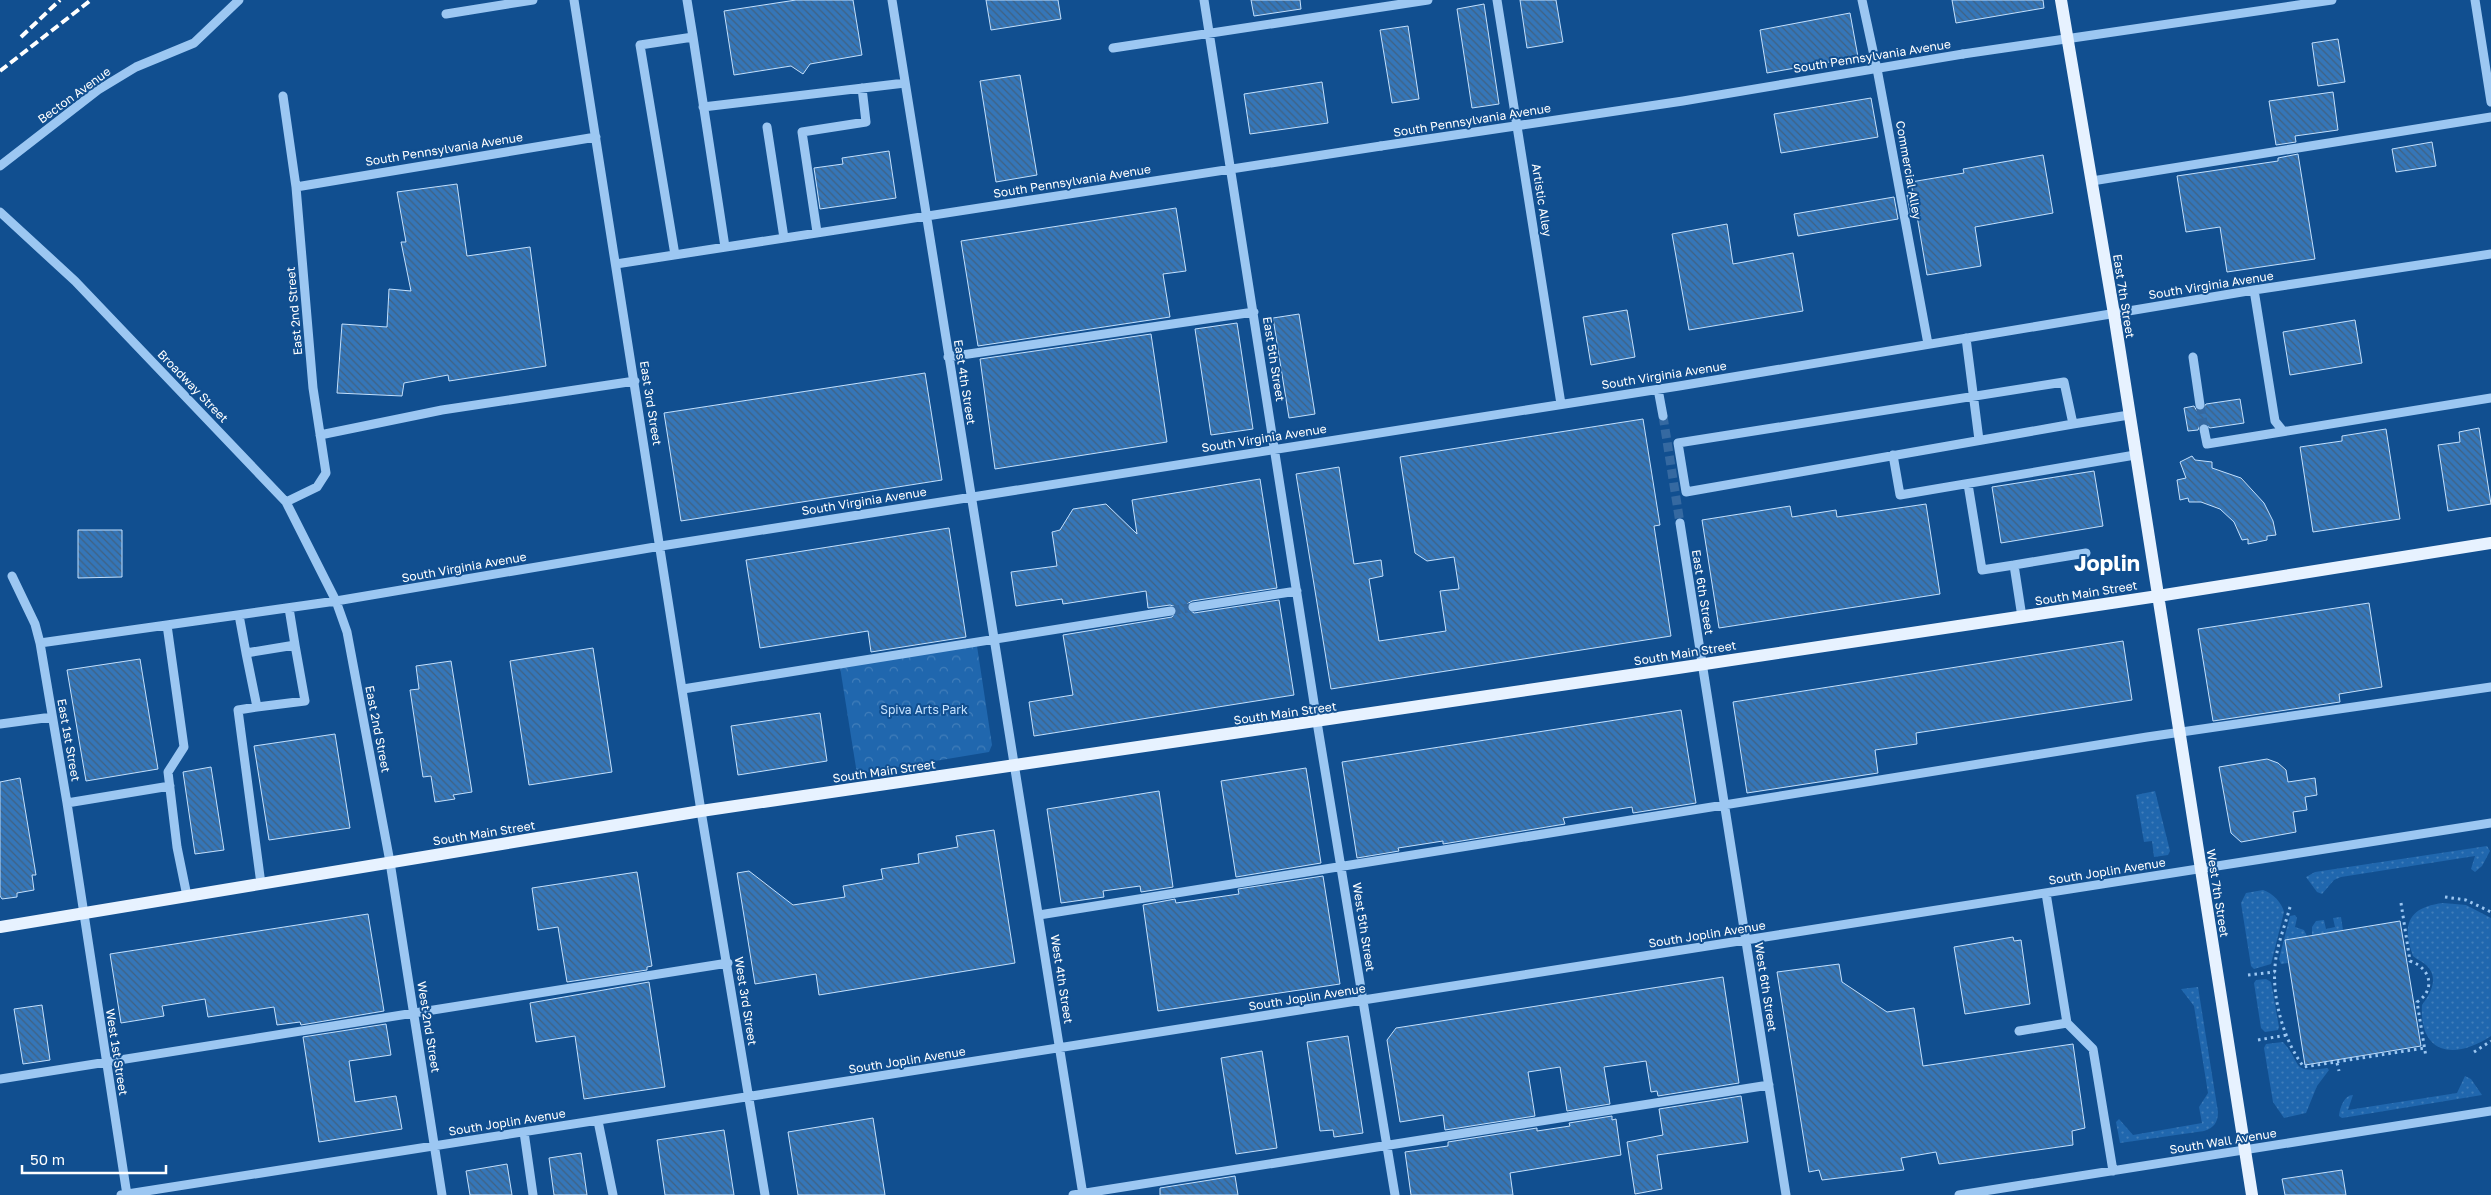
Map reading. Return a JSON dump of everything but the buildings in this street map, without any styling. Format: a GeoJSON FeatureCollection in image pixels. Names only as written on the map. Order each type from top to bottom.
{"type":"FeatureCollection","features":[{"type":"Feature","properties":{"kind":"main road","name":"East 7th Street"},"geometry":{"type":"LineString","coordinates":[[2061,0],[2114,314],[2158,596]]}},
{"type":"Feature","properties":{"kind":"main road","name":"South Main Street"},"geometry":{"type":"LineString","coordinates":[[0,926],[702,811],[1016,767],[1702,665],[2491,543]]}},
{"type":"Feature","properties":{"kind":"main road","name":"West 7th Street"},"geometry":{"type":"LineString","coordinates":[[2158,596],[2252,1195]]}},
{"type":"Feature","properties":{"kind":"street","name":"Becton Avenue"},"geometry":{"type":"LineString","coordinates":[[0,166],[98,90],[136,67],[194,43],[239,0]]}},
{"type":"Feature","properties":{"kind":"street"},"geometry":{"type":"LineString","coordinates":[[446,14],[533,0]]}},
{"type":"Feature","properties":{"kind":"street","name":"East 3rd Street"},"geometry":{"type":"LineString","coordinates":[[574,0],[702,811]]}},
{"type":"Feature","properties":{"kind":"street"},"geometry":{"type":"LineString","coordinates":[[687,0],[725,247]]}},
{"type":"Feature","properties":{"kind":"street","name":"East 4th Street"},"geometry":{"type":"LineString","coordinates":[[892,0],[925,216],[1016,767]]}},
{"type":"Feature","properties":{"kind":"street","name":"East 5th Street"},"geometry":{"type":"LineString","coordinates":[[1204,0],[1317,722]]}},
{"type":"Feature","properties":{"kind":"street"},"geometry":{"type":"LineString","coordinates":[[1112,48],[1428,0]]}},
{"type":"Feature","properties":{"kind":"street","name":"Artistic Alley"},"geometry":{"type":"LineString","coordinates":[[1498,0],[1561,404]]}},
{"type":"Feature","properties":{"kind":"street","name":"Commercial Alley"},"geometry":{"type":"LineString","coordinates":[[1862,0],[1878,74],[1928,344]]}},
{"type":"Feature","properties":{"kind":"street","name":"South Pennsylvania Avenue"},"geometry":{"type":"LineString","coordinates":[[616,264],[1683,100],[1963,54],[2332,0]]}},
{"type":"Feature","properties":{"kind":"street"},"geometry":{"type":"LineString","coordinates":[[2475,0],[2491,102]]}},
{"type":"Feature","properties":{"kind":"street"},"geometry":{"type":"LineString","coordinates":[[675,255],[640,45],[693,37]]}},
{"type":"Feature","properties":{"kind":"street"},"geometry":{"type":"LineString","coordinates":[[703,107],[905,83]]}},
{"type":"Feature","properties":{"kind":"street"},"geometry":{"type":"LineString","coordinates":[[817,232],[802,132],[866,122],[862,88]]}},
{"type":"Feature","properties":{"kind":"street","name":"East 2nd Street"},"geometry":{"type":"LineString","coordinates":[[283,96],[296,187],[312,388],[326,473],[317,487],[286,502]]}},
{"type":"Feature","properties":{"kind":"street"},"geometry":{"type":"LineString","coordinates":[[2092,181],[2491,116]]}},
{"type":"Feature","properties":{"kind":"street"},"geometry":{"type":"LineString","coordinates":[[768,127],[784,238]]}},
{"type":"Feature","properties":{"kind":"street","name":"South Pennsylvania Avenue"},"geometry":{"type":"LineString","coordinates":[[296,187],[596,137]]}},
{"type":"Feature","properties":{"kind":"street","name":"Broadway Street"},"geometry":{"type":"LineString","coordinates":[[0,212],[75,281],[286,502],[336,601]]}},
{"type":"Feature","properties":{"kind":"street","name":"South Virginia Avenue"},"geometry":{"type":"LineString","coordinates":[[40,643],[336,601],[661,546],[1658,389],[2254,290],[2491,254]]}},
{"type":"Feature","properties":{"kind":"street"},"geometry":{"type":"LineString","coordinates":[[2254,290],[2275,421],[2283,431]]}},
{"type":"Feature","properties":{"kind":"street"},"geometry":{"type":"LineString","coordinates":[[948,357],[1254,312]]}},
{"type":"Feature","properties":{"kind":"street"},"geometry":{"type":"LineString","coordinates":[[1966,338],[1979,440]]}},
{"type":"Feature","properties":{"kind":"street"},"geometry":{"type":"LineString","coordinates":[[2193,357],[2200,405]]}},
{"type":"Feature","properties":{"kind":"street"},"geometry":{"type":"LineString","coordinates":[[320,435],[442,410],[635,381]]}},
{"type":"Feature","properties":{"kind":"street"},"geometry":{"type":"LineString","coordinates":[[2072,424],[2064,382],[1678,443],[1686,492],[2129,415]]}},
{"type":"Feature","properties":{"kind":"street"},"geometry":{"type":"LineString","coordinates":[[1658,389],[1663,416]]}},
{"type":"Feature","properties":{"kind":"street"},"geometry":{"type":"LineString","coordinates":[[2204,429],[2207,444],[2491,398]]}},
{"type":"Feature","properties":{"kind":"street"},"geometry":{"type":"LineString","coordinates":[[1893,455],[1900,495],[2135,454]]}},
{"type":"Feature","properties":{"kind":"street"},"geometry":{"type":"LineString","coordinates":[[1968,484],[1982,570],[2086,553]]}},
{"type":"Feature","properties":{"kind":"street","name":"East 6th Street"},"geometry":{"type":"LineString","coordinates":[[1680,523],[1702,665]]}},
{"type":"Feature","properties":{"kind":"street"},"geometry":{"type":"LineString","coordinates":[[2014,565],[2022,616]]}},
{"type":"Feature","properties":{"kind":"street","name":"East 1st Street"},"geometry":{"type":"LineString","coordinates":[[12,576],[35,624],[40,643],[68,803],[83,913]]}},
{"type":"Feature","properties":{"kind":"street"},"geometry":{"type":"LineString","coordinates":[[1193,607],[1297,591]]}},
{"type":"Feature","properties":{"kind":"street","name":"East 2nd Street"},"geometry":{"type":"LineString","coordinates":[[336,601],[347,632],[390,862]]}},
{"type":"Feature","properties":{"kind":"street"},"geometry":{"type":"LineString","coordinates":[[261,884],[238,710],[305,701],[288,608]]}},
{"type":"Feature","properties":{"kind":"street"},"geometry":{"type":"LineString","coordinates":[[683,689],[1171,611]]}},
{"type":"Feature","properties":{"kind":"street"},"geometry":{"type":"LineString","coordinates":[[239,615],[257,707]]}},
{"type":"Feature","properties":{"kind":"street"},"geometry":{"type":"LineString","coordinates":[[168,625],[184,747],[168,772],[177,846],[187,896]]}},
{"type":"Feature","properties":{"kind":"street"},"geometry":{"type":"LineString","coordinates":[[246,653],[295,645]]}},
{"type":"Feature","properties":{"kind":"street","name":"West 6th Street"},"geometry":{"type":"LineString","coordinates":[[1702,665],[1786,1195]]}},
{"type":"Feature","properties":{"kind":"street"},"geometry":{"type":"LineString","coordinates":[[1039,915],[2179,733],[2491,687]]}},
{"type":"Feature","properties":{"kind":"street"},"geometry":{"type":"LineString","coordinates":[[0,724],[52,717]]}},
{"type":"Feature","properties":{"kind":"street","name":"West 5th Street"},"geometry":{"type":"LineString","coordinates":[[1317,722],[1395,1195]]}},
{"type":"Feature","properties":{"kind":"street","name":"West 4th Street"},"geometry":{"type":"LineString","coordinates":[[1016,767],[1083,1194]]}},
{"type":"Feature","properties":{"kind":"street"},"geometry":{"type":"LineString","coordinates":[[68,803],[170,786]]}},
{"type":"Feature","properties":{"kind":"street","name":"West 3rd Street"},"geometry":{"type":"LineString","coordinates":[[702,811],[764,1195]]}},
{"type":"Feature","properties":{"kind":"street","name":"South Joplin Avenue"},"geometry":{"type":"LineString","coordinates":[[125,1195],[2491,823]]}},
{"type":"Feature","properties":{"kind":"street","name":"West 2nd Street"},"geometry":{"type":"LineString","coordinates":[[390,862],[442,1195]]}},
{"type":"Feature","properties":{"kind":"street"},"geometry":{"type":"LineString","coordinates":[[2046,893],[2066,1023],[2093,1049],[2112,1171]]}},
{"type":"Feature","properties":{"kind":"street","name":"West 1st Street"},"geometry":{"type":"LineString","coordinates":[[83,913],[125,1195]]}},
{"type":"Feature","properties":{"kind":"street"},"geometry":{"type":"LineString","coordinates":[[0,1079],[728,963]]}},
{"type":"Feature","properties":{"kind":"street"},"geometry":{"type":"LineString","coordinates":[[2019,1031],[2066,1023]]}},
{"type":"Feature","properties":{"kind":"street"},"geometry":{"type":"LineString","coordinates":[[1073,1195],[1769,1085]]}},
{"type":"Feature","properties":{"kind":"street","name":"South Wall Avenue"},"geometry":{"type":"LineString","coordinates":[[1959,1195],[2491,1111]]}},
{"type":"Feature","properties":{"kind":"street"},"geometry":{"type":"LineString","coordinates":[[598,1121],[613,1195]]}},
{"type":"Feature","properties":{"kind":"street"},"geometry":{"type":"LineString","coordinates":[[524,1132],[533,1195]]}},
{"type":"Feature","properties":{"kind":"path"},"geometry":{"type":"LineString","coordinates":[[2445,896],[2474,903],[2491,912]]}},
{"type":"Feature","properties":{"kind":"path"},"geometry":{"type":"LineString","coordinates":[[2401,903],[2410,961],[2423,967],[2429,979],[2427,993],[2418,1002],[2426,1057]]}},
{"type":"Feature","properties":{"kind":"path"},"geometry":{"type":"LineString","coordinates":[[2290,907],[2274,972],[2278,1000],[2287,1035],[2295,1055],[2305,1068],[2425,1048]]}},
{"type":"Feature","properties":{"kind":"path"},"geometry":{"type":"LineString","coordinates":[[2248,975],[2274,972]]}},
{"type":"Feature","properties":{"kind":"path"},"geometry":{"type":"LineString","coordinates":[[2258,1040],[2287,1035]]}},
{"type":"Feature","properties":{"kind":"path"},"geometry":{"type":"LineString","coordinates":[[2474,1052],[2491,1041]]}},
{"type":"Feature","properties":{"kind":"path"},"geometry":{"type":"LineString","coordinates":[[2337,1063],[2339,1071]]}},
{"type":"Feature","properties":{"kind":"green space","name":"Spiva Arts Park"},"geometry":{"type":"Polygon","coordinates":[[[977,646],[992,745],[989,752],[857,774],[840,667],[977,646]]]}},
{"type":"Feature","properties":{"kind":"green space"},"geometry":{"type":"Polygon","coordinates":[[[2155,791],[2170,851],[2168,855],[2154,857],[2152,841],[2144,842],[2136,795],[2155,791]]]}},
{"type":"Feature","properties":{"kind":"green space"},"geometry":{"type":"Polygon","coordinates":[[[2487,846],[2490,851],[2482,866],[2475,872],[2471,869],[2475,856],[2341,877],[2334,880],[2322,894],[2317,892],[2306,877],[2315,872],[2487,846]]]}},
{"type":"Feature","properties":{"kind":"green space"},"geometry":{"type":"Polygon","coordinates":[[[2263,890],[2270,893],[2276,899],[2284,912],[2271,964],[2254,969],[2251,966],[2241,903],[2246,893],[2263,890]]]}},
{"type":"Feature","properties":{"kind":"green space"},"geometry":{"type":"Polygon","coordinates":[[[2443,903],[2466,905],[2491,918],[2491,1036],[2478,1044],[2453,1050],[2442,1048],[2433,1043],[2426,1034],[2422,1005],[2428,996],[2433,980],[2430,970],[2426,965],[2413,956],[2408,935],[2408,926],[2415,913],[2422,908],[2443,903]]]}},
{"type":"Feature","properties":{"kind":"green space"},"geometry":{"type":"Polygon","coordinates":[[[2295,915],[2297,918],[2295,927],[2304,930],[2307,936],[2285,940],[2288,963],[2281,964],[2279,959],[2290,916],[2295,915]]]}},
{"type":"Feature","properties":{"kind":"green space"},"geometry":{"type":"Polygon","coordinates":[[[2341,917],[2343,930],[2312,936],[2312,927],[2316,921],[2324,920],[2326,929],[2335,927],[2333,918],[2341,917]]]}},
{"type":"Feature","properties":{"kind":"green space"},"geometry":{"type":"Polygon","coordinates":[[[2266,979],[2271,982],[2279,1027],[2278,1030],[2265,1032],[2261,1028],[2254,983],[2256,980],[2266,979]]]}},
{"type":"Feature","properties":{"kind":"green space"},"geometry":{"type":"Polygon","coordinates":[[[2198,987],[2218,1112],[2216,1122],[2204,1131],[2120,1143],[2116,1122],[2119,1119],[2133,1135],[2202,1123],[2199,1107],[2208,1093],[2194,1006],[2181,989],[2198,987]]]}},
{"type":"Feature","properties":{"kind":"green space"},"geometry":{"type":"Polygon","coordinates":[[[2283,1042],[2302,1068],[2315,1070],[2327,1068],[2329,1070],[2317,1086],[2306,1113],[2284,1118],[2273,1102],[2264,1048],[2266,1044],[2283,1042]]]}},
{"type":"Feature","properties":{"kind":"green space"},"geometry":{"type":"Polygon","coordinates":[[[2465,1076],[2471,1079],[2482,1095],[2342,1118],[2339,1116],[2343,1102],[2347,1097],[2353,1095],[2348,1110],[2457,1093],[2465,1076]]]}},
{"type":"Feature","properties":{"kind":"tunnel"},"geometry":{"type":"LineString","coordinates":[[2200,405],[2204,429]]}},
{"type":"Feature","properties":{"kind":"tunnel"},"geometry":{"type":"LineString","coordinates":[[1663,416],[1680,523]]}},
{"type":"Feature","properties":{"kind":"tunnel"},"geometry":{"type":"LineString","coordinates":[[1171,611],[1193,607]]}},
{"type":"Feature","properties":{"kind":"railway"},"geometry":{"type":"LineString","coordinates":[[21,37],[60,0]]}},
{"type":"Feature","properties":{"kind":"railway"},"geometry":{"type":"LineString","coordinates":[[0,71],[91,0]]}},
{"type":"Feature","properties":{"kind":"district","name":"Joplin"},"geometry":{"type":"Point","coordinates":[2107,562]}}]}
